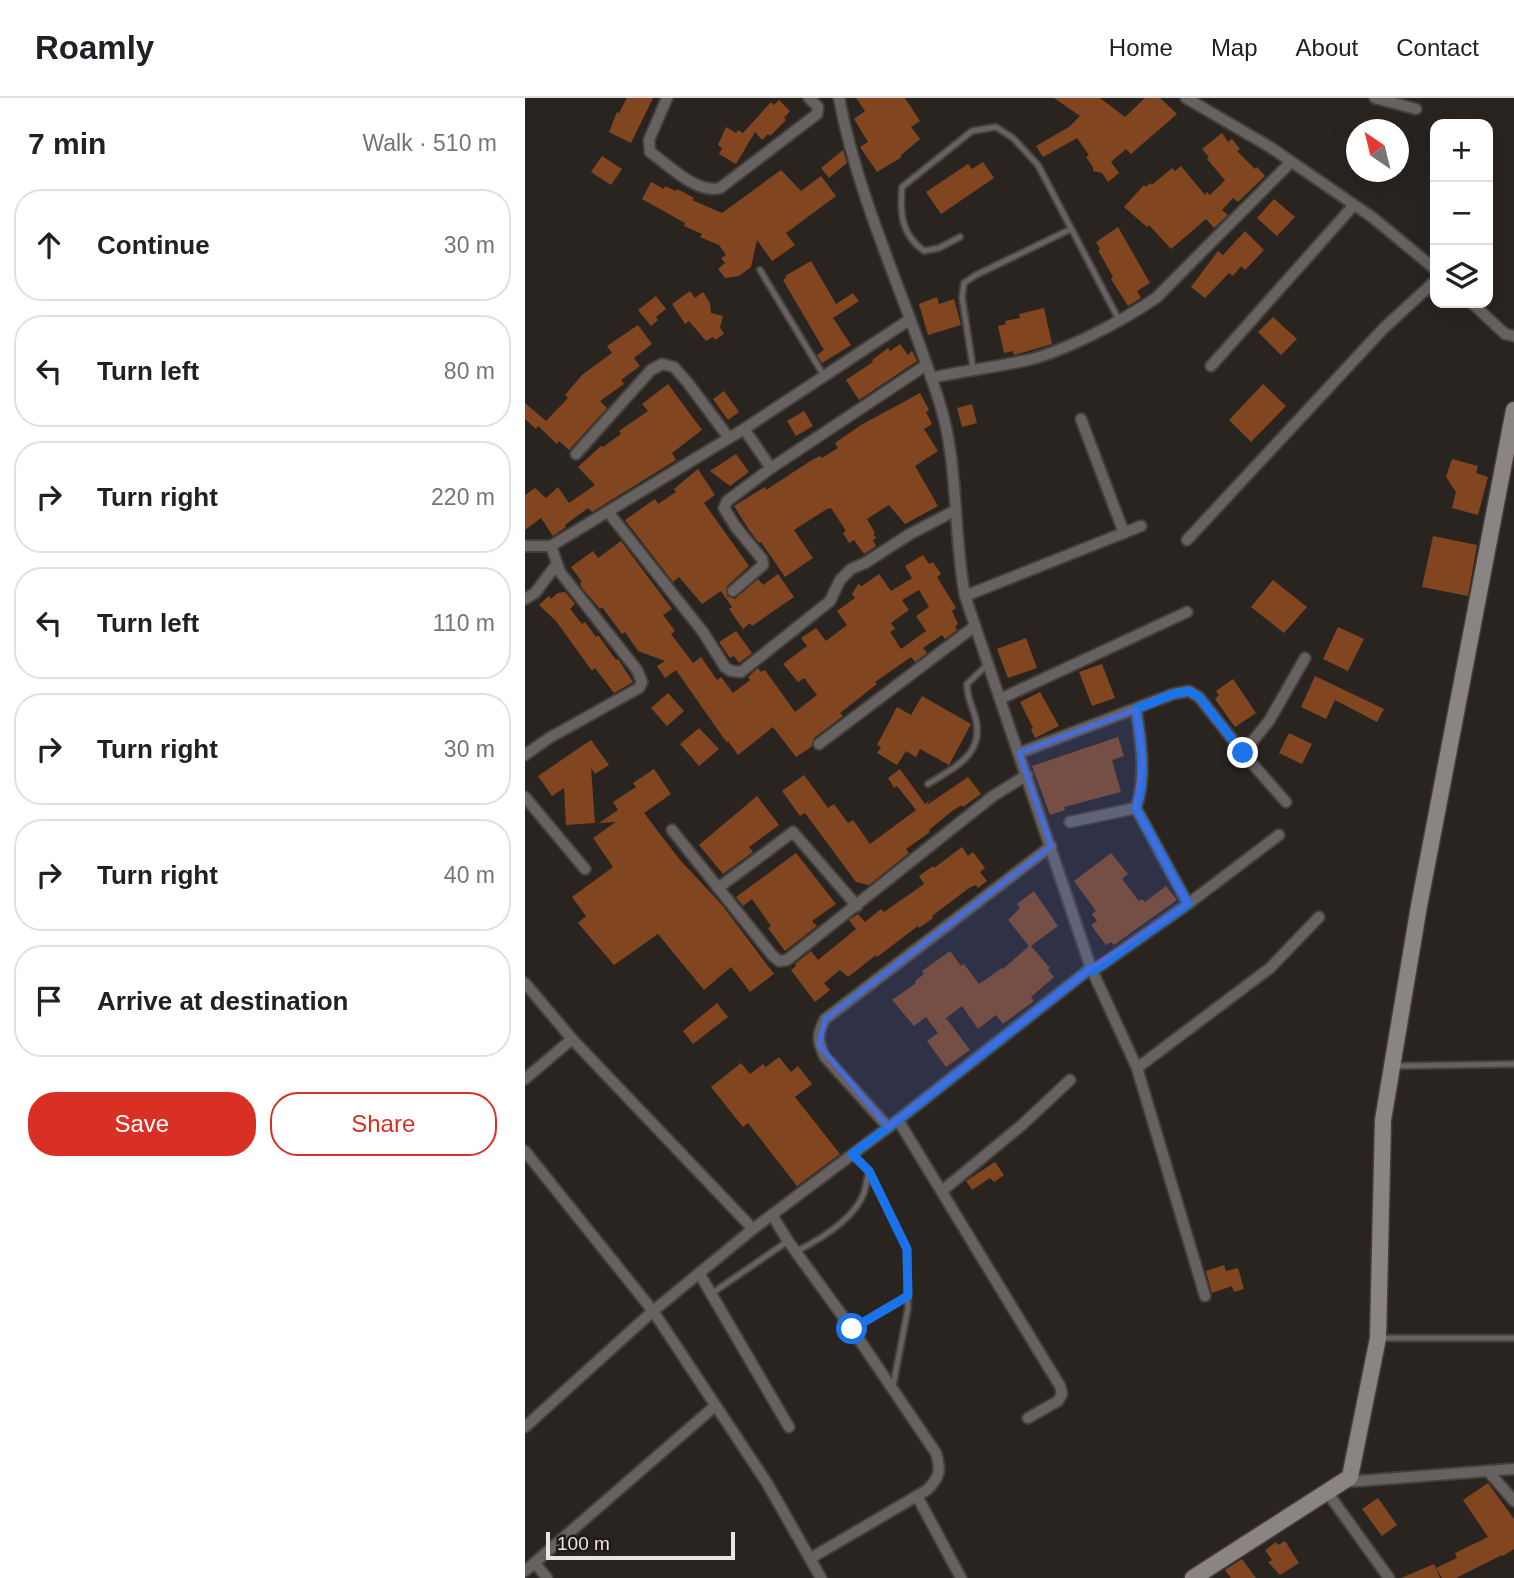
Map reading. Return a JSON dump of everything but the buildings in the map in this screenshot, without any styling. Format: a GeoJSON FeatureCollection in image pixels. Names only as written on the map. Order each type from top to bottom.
{"type":"FeatureCollection","features":[{"type":"Feature","properties":{"kind":"street"},"geometry":{"type":"LineString","coordinates":[[667,98],[649,140],[650,152],[698,186],[712,190],[720,188],[817,114],[818,107]]}},
{"type":"Feature","properties":{"kind":"street"},"geometry":{"type":"LineString","coordinates":[[809,98],[818,107]]}},
{"type":"Feature","properties":{"kind":"street"},"geometry":{"type":"LineString","coordinates":[[818,107],[839,98],[846,131],[867,197],[940,404],[956,510],[960,571],[965,596],[1092,969],[1137,1068],[1205,1296]]}},
{"type":"Feature","properties":{"kind":"street"},"geometry":{"type":"LineString","coordinates":[[1186,98],[1291,162],[1354,205],[1430,265]]}},
{"type":"Feature","properties":{"kind":"street"},"geometry":{"type":"LineString","coordinates":[[1375,98],[1416,109]]}},
{"type":"Feature","properties":{"kind":"street"},"geometry":{"type":"LineString","coordinates":[[931,378],[973,368],[1029,360],[1064,348],[1156,298],[1291,162]]}},
{"type":"Feature","properties":{"kind":"street"},"geometry":{"type":"LineString","coordinates":[[1211,366],[1354,205]]}},
{"type":"Feature","properties":{"kind":"street"},"geometry":{"type":"LineString","coordinates":[[1187,540],[1383,329],[1430,286]]}},
{"type":"Feature","properties":{"kind":"street"},"geometry":{"type":"LineString","coordinates":[[1477,308],[1501,331],[1514,336]]}},
{"type":"Feature","properties":{"kind":"street"},"geometry":{"type":"LineString","coordinates":[[525,546],[551,546],[744,429],[909,320]]}},
{"type":"Feature","properties":{"kind":"street"},"geometry":{"type":"LineString","coordinates":[[576,454],[651,370],[662,364],[674,367],[729,438]]}},
{"type":"Feature","properties":{"kind":"street"},"geometry":{"type":"LineString","coordinates":[[733,591],[763,565],[762,559],[734,526],[724,508],[727,501],[771,468],[926,365]]}},
{"type":"Feature","properties":{"kind":"street"},"geometry":{"type":"LineString","coordinates":[[1193,1578],[1215,1572],[1350,1477],[1378,1338],[1383,1120],[1419,906],[1514,410]]}},
{"type":"Feature","properties":{"kind":"street"},"geometry":{"type":"LineString","coordinates":[[1081,419],[1124,533]]}},
{"type":"Feature","properties":{"kind":"street"},"geometry":{"type":"LineString","coordinates":[[744,429],[771,468]]}},
{"type":"Feature","properties":{"kind":"street"},"geometry":{"type":"LineString","coordinates":[[608,512],[703,632],[725,667],[741,672],[830,601],[841,580],[851,569],[956,510]]}},
{"type":"Feature","properties":{"kind":"street"},"geometry":{"type":"LineString","coordinates":[[965,596],[1141,526]]}},
{"type":"Feature","properties":{"kind":"street"},"geometry":{"type":"LineString","coordinates":[[525,755],[549,738],[639,688],[642,681],[637,670],[556,565],[551,546]]}},
{"type":"Feature","properties":{"kind":"street"},"geometry":{"type":"LineString","coordinates":[[525,599],[535,593],[556,565]]}},
{"type":"Feature","properties":{"kind":"street"},"geometry":{"type":"LineString","coordinates":[[1000,699],[1187,612]]}},
{"type":"Feature","properties":{"kind":"street"},"geometry":{"type":"LineString","coordinates":[[819,744],[975,626]]}},
{"type":"Feature","properties":{"kind":"street"},"geometry":{"type":"LineString","coordinates":[[1243,753],[1269,721],[1305,658]]}},
{"type":"Feature","properties":{"kind":"street"},"geometry":{"type":"LineString","coordinates":[[1019,753],[1173,694],[1189,691],[1199,697],[1286,802]]}},
{"type":"Feature","properties":{"kind":"street"},"geometry":{"type":"LineString","coordinates":[[1136,709],[1143,760],[1143,784],[1136,808],[1188,904]]}},
{"type":"Feature","properties":{"kind":"street"},"geometry":{"type":"LineString","coordinates":[[672,830],[772,955],[779,961],[786,960],[993,796],[1027,775]]}},
{"type":"Feature","properties":{"kind":"street"},"geometry":{"type":"LineString","coordinates":[[525,797],[585,869]]}},
{"type":"Feature","properties":{"kind":"street"},"geometry":{"type":"LineString","coordinates":[[1070,822],[1136,808]]}},
{"type":"Feature","properties":{"kind":"street"},"geometry":{"type":"LineString","coordinates":[[718,887],[793,832],[857,906]]}},
{"type":"Feature","properties":{"kind":"street"},"geometry":{"type":"LineString","coordinates":[[525,1427],[653,1311],[753,1229],[1092,969],[1188,904],[1279,835]]}},
{"type":"Feature","properties":{"kind":"street"},"geometry":{"type":"LineString","coordinates":[[888,1127],[818,1045],[817,1033],[825,1019],[1051,846]]}},
{"type":"Feature","properties":{"kind":"street"},"geometry":{"type":"LineString","coordinates":[[1137,1068],[1270,968],[1319,917]]}},
{"type":"Feature","properties":{"kind":"street"},"geometry":{"type":"LineString","coordinates":[[525,983],[572,1039],[753,1229]]}},
{"type":"Feature","properties":{"kind":"street"},"geometry":{"type":"LineString","coordinates":[[525,1079],[572,1039]]}},
{"type":"Feature","properties":{"kind":"street"},"geometry":{"type":"LineString","coordinates":[[942,1191],[1022,1125],[1070,1080]]}},
{"type":"Feature","properties":{"kind":"street"},"geometry":{"type":"LineString","coordinates":[[898,1120],[1061,1386],[1062,1394],[1058,1401],[1028,1419]]}},
{"type":"Feature","properties":{"kind":"street"},"geometry":{"type":"LineString","coordinates":[[525,1151],[653,1311],[767,1483],[821,1578]]}},
{"type":"Feature","properties":{"kind":"street"},"geometry":{"type":"LineString","coordinates":[[772,1215],[936,1453],[940,1468],[938,1479],[927,1490],[811,1558]]}},
{"type":"Feature","properties":{"kind":"street"},"geometry":{"type":"LineString","coordinates":[[699,1273],[789,1427]]}},
{"type":"Feature","properties":{"kind":"street"},"geometry":{"type":"LineString","coordinates":[[525,1571],[715,1406]]}},
{"type":"Feature","properties":{"kind":"street"},"geometry":{"type":"LineString","coordinates":[[1345,1482],[1514,1469]]}},
{"type":"Feature","properties":{"kind":"street"},"geometry":{"type":"LineString","coordinates":[[1488,1471],[1514,1501]]}},
{"type":"Feature","properties":{"kind":"street"},"geometry":{"type":"LineString","coordinates":[[1327,1492],[1389,1578]]}},
{"type":"Feature","properties":{"kind":"street"},"geometry":{"type":"LineString","coordinates":[[917,1496],[961,1578]]}},
{"type":"Feature","properties":{"kind":"street"},"geometry":{"type":"LineString","coordinates":[[535,1563],[547,1578]]}},
{"type":"Feature","properties":{"kind":"lane"},"geometry":{"type":"LineString","coordinates":[[960,237],[939,248],[924,251],[911,241],[900,213],[902,187],[972,131],[996,127],[1013,138],[1038,165],[1119,320]]}},
{"type":"Feature","properties":{"kind":"lane"},"geometry":{"type":"LineString","coordinates":[[973,368],[962,297],[964,283],[975,275],[1071,229]]}},
{"type":"Feature","properties":{"kind":"lane"},"geometry":{"type":"LineString","coordinates":[[760,270],[824,376]]}},
{"type":"Feature","properties":{"kind":"lane"},"geometry":{"type":"LineString","coordinates":[[928,784],[970,755],[978,740],[975,718],[967,699],[967,684],[988,664]]}},
{"type":"Feature","properties":{"kind":"lane"},"geometry":{"type":"LineString","coordinates":[[1392,1066],[1514,1064]]}},
{"type":"Feature","properties":{"kind":"lane"},"geometry":{"type":"LineString","coordinates":[[852,1154],[869,1171],[907,1249],[908,1308],[893,1389]]}},
{"type":"Feature","properties":{"kind":"lane"},"geometry":{"type":"LineString","coordinates":[[795,1252],[821,1239],[842,1222],[863,1196],[869,1171]]}},
{"type":"Feature","properties":{"kind":"lane"},"geometry":{"type":"LineString","coordinates":[[711,1294],[788,1241]]}},
{"type":"Feature","properties":{"kind":"lane"},"geometry":{"type":"LineString","coordinates":[[852,1329],[908,1296]]}},
{"type":"Feature","properties":{"kind":"lane"},"geometry":{"type":"LineString","coordinates":[[1378,1338],[1514,1338]]}},
{"type":"Feature","properties":{"kind":"highlighted area"},"geometry":{"type":"Polygon","coordinates":[[[1136,709],[1143,760],[1136,808],[1188,904],[1091,968],[888,1127],[819,1045],[825,1019],[1051,846],[1019,753],[1136,709]]]}},
{"type":"Feature","properties":{"kind":"route"},"geometry":{"type":"LineString","coordinates":[[852,1329],[908,1296],[907,1249],[869,1171],[852,1154],[1091,968],[1093,971],[1188,904],[1136,808],[1143,784],[1143,760],[1136,709],[1173,694],[1189,691],[1199,697],[1243,753]]}}]}
